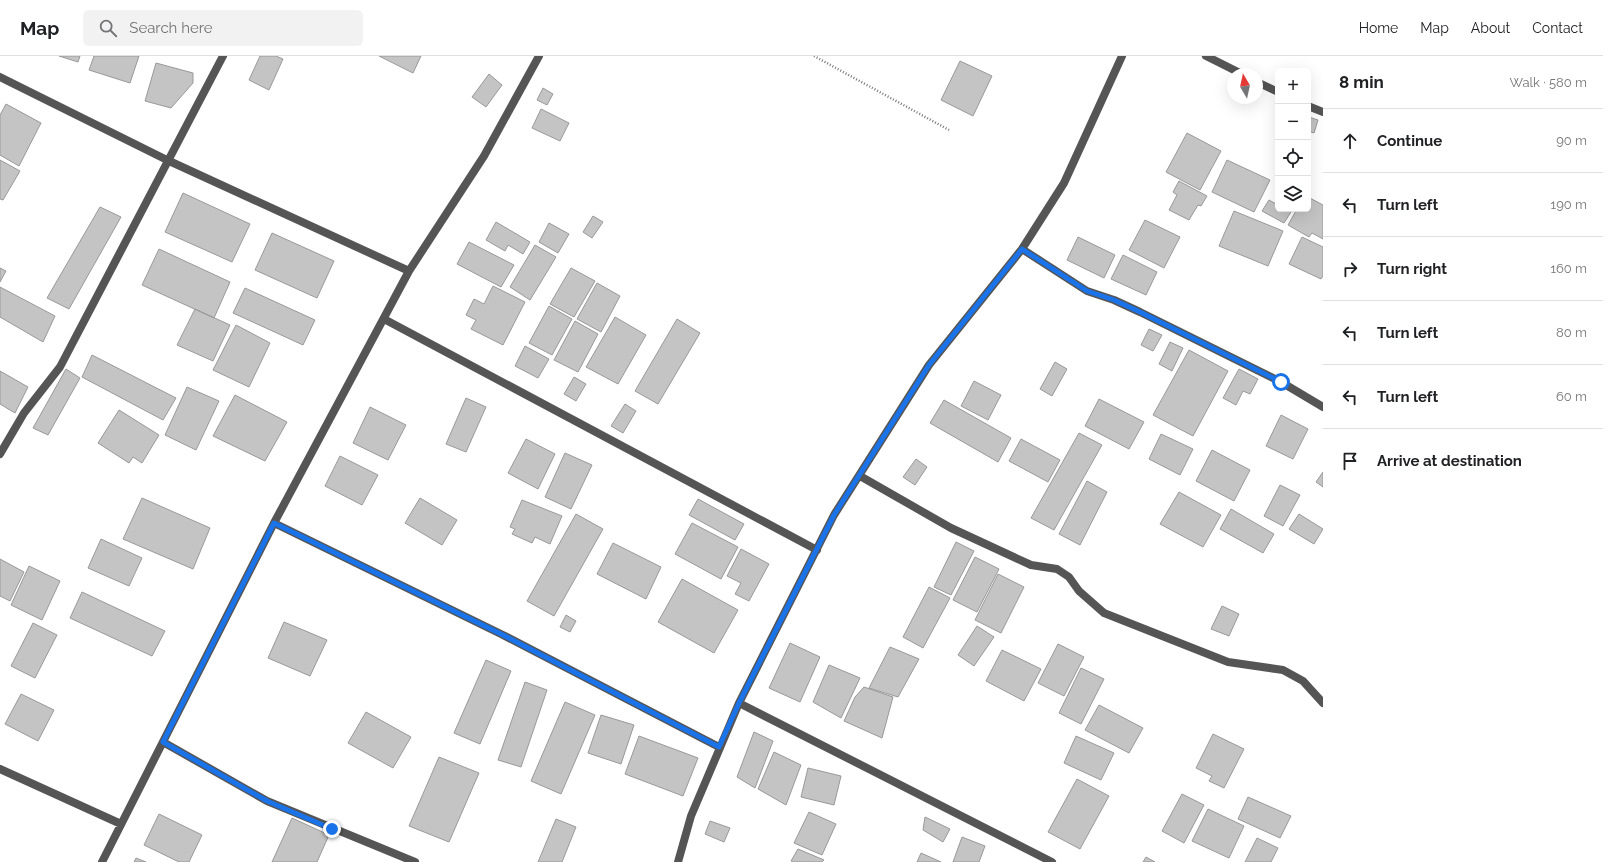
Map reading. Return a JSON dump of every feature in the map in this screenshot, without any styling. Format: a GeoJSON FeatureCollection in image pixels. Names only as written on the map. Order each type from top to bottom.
{"type":"FeatureCollection","features":[{"type":"Feature","properties":{"kind":"street"},"geometry":{"type":"LineString","coordinates":[[0,454],[24,413],[60,367],[167,160],[223,56]]}},
{"type":"Feature","properties":{"kind":"street"},"geometry":{"type":"LineString","coordinates":[[102,862],[274,523],[409,271],[484,156],[539,56]]}},
{"type":"Feature","properties":{"kind":"street"},"geometry":{"type":"LineString","coordinates":[[678,862],[691,816],[719,747],[739,703],[834,515],[929,365],[1022,249],[1064,182],[1122,56]]}},
{"type":"Feature","properties":{"kind":"street"},"geometry":{"type":"LineString","coordinates":[[1206,56],[1230,68]]}},
{"type":"Feature","properties":{"kind":"street"},"geometry":{"type":"LineString","coordinates":[[0,77],[167,160],[409,271]]}},
{"type":"Feature","properties":{"kind":"street"},"geometry":{"type":"LineString","coordinates":[[1263,85],[1275,91]]}},
{"type":"Feature","properties":{"kind":"street"},"geometry":{"type":"LineString","coordinates":[[1311,107],[1323,112]]}},
{"type":"Feature","properties":{"kind":"street"},"geometry":{"type":"LineString","coordinates":[[1022,249],[1087,291],[1127,306],[1267,375],[1323,407]]}},
{"type":"Feature","properties":{"kind":"street"},"geometry":{"type":"LineString","coordinates":[[384,319],[817,550]]}},
{"type":"Feature","properties":{"kind":"street"},"geometry":{"type":"LineString","coordinates":[[860,476],[951,528],[1031,565],[1056,569],[1069,577],[1079,591],[1104,613],[1228,662],[1283,670],[1303,681],[1323,703]]}},
{"type":"Feature","properties":{"kind":"street"},"geometry":{"type":"LineString","coordinates":[[274,523],[503,635],[719,747]]}},
{"type":"Feature","properties":{"kind":"street"},"geometry":{"type":"LineString","coordinates":[[739,703],[1052,862]]}},
{"type":"Feature","properties":{"kind":"street"},"geometry":{"type":"LineString","coordinates":[[163,742],[267,801],[415,862]]}},
{"type":"Feature","properties":{"kind":"street"},"geometry":{"type":"LineString","coordinates":[[0,769],[121,824]]}},
{"type":"Feature","properties":{"kind":"path"},"geometry":{"type":"LineString","coordinates":[[814,56],[949,130]]}},
{"type":"Feature","properties":{"kind":"building"},"geometry":{"type":"Polygon","coordinates":[[[59,56],[80,56],[78,62],[59,56]]]}},
{"type":"Feature","properties":{"kind":"building"},"geometry":{"type":"Polygon","coordinates":[[[94,56],[139,56],[130,83],[89,70],[94,56]]]}},
{"type":"Feature","properties":{"kind":"building"},"geometry":{"type":"Polygon","coordinates":[[[260,56],[276,56],[283,59],[269,90],[249,80],[260,56]]]}},
{"type":"Feature","properties":{"kind":"building"},"geometry":{"type":"Polygon","coordinates":[[[379,56],[421,56],[413,73],[379,56]]]}},
{"type":"Feature","properties":{"kind":"building"},"geometry":{"type":"Polygon","coordinates":[[[960,61],[992,76],[973,116],[941,100],[960,61]]]}},
{"type":"Feature","properties":{"kind":"building"},"geometry":{"type":"Polygon","coordinates":[[[156,63],[193,73],[193,83],[171,108],[145,101],[156,63]]]}},
{"type":"Feature","properties":{"kind":"building"},"geometry":{"type":"Polygon","coordinates":[[[489,74],[502,85],[486,107],[472,97],[489,74]]]}},
{"type":"Feature","properties":{"kind":"building"},"geometry":{"type":"Polygon","coordinates":[[[543,88],[553,94],[547,105],[537,100],[543,88]]]}},
{"type":"Feature","properties":{"kind":"building"},"geometry":{"type":"Polygon","coordinates":[[[6,104],[41,123],[19,166],[0,155],[0,115],[6,104]]]}},
{"type":"Feature","properties":{"kind":"building"},"geometry":{"type":"Polygon","coordinates":[[[541,109],[569,123],[560,141],[532,128],[541,109]]]}},
{"type":"Feature","properties":{"kind":"building"},"geometry":{"type":"Polygon","coordinates":[[[1311,118],[1318,120],[1314,133],[1311,132],[1311,118]]]}},
{"type":"Feature","properties":{"kind":"building"},"geometry":{"type":"Polygon","coordinates":[[[1187,133],[1221,151],[1200,190],[1166,172],[1187,133]]]}},
{"type":"Feature","properties":{"kind":"building"},"geometry":{"type":"Polygon","coordinates":[[[0,160],[20,171],[3,200],[0,199],[0,160]]]}},
{"type":"Feature","properties":{"kind":"building"},"geometry":{"type":"Polygon","coordinates":[[[1227,160],[1270,180],[1254,212],[1212,192],[1227,160]]]}},
{"type":"Feature","properties":{"kind":"building"},"geometry":{"type":"Polygon","coordinates":[[[1179,181],[1207,196],[1201,206],[1198,205],[1189,220],[1169,210],[1177,195],[1173,192],[1179,181]]]}},
{"type":"Feature","properties":{"kind":"building"},"geometry":{"type":"Polygon","coordinates":[[[183,193],[250,224],[232,262],[165,232],[183,193]]]}},
{"type":"Feature","properties":{"kind":"building"},"geometry":{"type":"Polygon","coordinates":[[[1311,199],[1323,205],[1323,239],[1312,233],[1309,237],[1288,225],[1295,212],[1311,212],[1311,199]]]}},
{"type":"Feature","properties":{"kind":"building"},"geometry":{"type":"Polygon","coordinates":[[[1269,200],[1275,203],[1275,212],[1291,212],[1284,223],[1262,211],[1269,200]]]}},
{"type":"Feature","properties":{"kind":"building"},"geometry":{"type":"Polygon","coordinates":[[[100,207],[121,217],[69,309],[47,298],[100,207]]]}},
{"type":"Feature","properties":{"kind":"building"},"geometry":{"type":"Polygon","coordinates":[[[1234,211],[1283,231],[1268,266],[1219,246],[1234,211]]]}},
{"type":"Feature","properties":{"kind":"building"},"geometry":{"type":"Polygon","coordinates":[[[593,216],[603,222],[592,238],[583,232],[593,216]]]}},
{"type":"Feature","properties":{"kind":"building"},"geometry":{"type":"Polygon","coordinates":[[[1145,220],[1180,237],[1164,268],[1129,250],[1145,220]]]}},
{"type":"Feature","properties":{"kind":"building"},"geometry":{"type":"Polygon","coordinates":[[[496,222],[530,242],[523,254],[508,245],[505,251],[486,240],[496,222]]]}},
{"type":"Feature","properties":{"kind":"building"},"geometry":{"type":"Polygon","coordinates":[[[549,223],[569,234],[558,253],[539,242],[549,223]]]}},
{"type":"Feature","properties":{"kind":"building"},"geometry":{"type":"Polygon","coordinates":[[[272,233],[334,261],[317,298],[255,270],[272,233]]]}},
{"type":"Feature","properties":{"kind":"building"},"geometry":{"type":"Polygon","coordinates":[[[1078,237],[1115,255],[1104,278],[1067,260],[1078,237]]]}},
{"type":"Feature","properties":{"kind":"building"},"geometry":{"type":"Polygon","coordinates":[[[1302,237],[1323,247],[1323,276],[1321,279],[1289,264],[1302,237]]]}},
{"type":"Feature","properties":{"kind":"building"},"geometry":{"type":"Polygon","coordinates":[[[469,242],[514,265],[501,287],[457,264],[469,242]]]}},
{"type":"Feature","properties":{"kind":"building"},"geometry":{"type":"Polygon","coordinates":[[[535,245],[556,257],[530,300],[510,287],[535,245]]]}},
{"type":"Feature","properties":{"kind":"building"},"geometry":{"type":"Polygon","coordinates":[[[159,249],[230,282],[214,318],[142,285],[159,249]]]}},
{"type":"Feature","properties":{"kind":"building"},"geometry":{"type":"Polygon","coordinates":[[[1123,255],[1157,272],[1146,295],[1111,279],[1123,255]]]}},
{"type":"Feature","properties":{"kind":"building"},"geometry":{"type":"Polygon","coordinates":[[[0,268],[6,271],[0,282],[0,268]]]}},
{"type":"Feature","properties":{"kind":"building"},"geometry":{"type":"Polygon","coordinates":[[[571,268],[595,281],[574,317],[550,304],[571,268]]]}},
{"type":"Feature","properties":{"kind":"building"},"geometry":{"type":"Polygon","coordinates":[[[597,283],[620,296],[601,332],[577,319],[597,283]]]}},
{"type":"Feature","properties":{"kind":"building"},"geometry":{"type":"Polygon","coordinates":[[[493,286],[525,302],[503,345],[471,329],[476,320],[466,315],[474,299],[484,304],[493,286]]]}},
{"type":"Feature","properties":{"kind":"building"},"geometry":{"type":"Polygon","coordinates":[[[0,287],[55,316],[43,342],[0,317],[0,287]]]}},
{"type":"Feature","properties":{"kind":"building"},"geometry":{"type":"Polygon","coordinates":[[[245,288],[315,320],[303,345],[233,313],[245,288]]]}},
{"type":"Feature","properties":{"kind":"building"},"geometry":{"type":"Polygon","coordinates":[[[549,306],[572,319],[552,355],[529,343],[549,306]]]}},
{"type":"Feature","properties":{"kind":"building"},"geometry":{"type":"Polygon","coordinates":[[[195,309],[230,325],[213,361],[177,345],[195,309]]]}},
{"type":"Feature","properties":{"kind":"building"},"geometry":{"type":"Polygon","coordinates":[[[615,317],[646,335],[618,384],[586,367],[615,317]]]}},
{"type":"Feature","properties":{"kind":"building"},"geometry":{"type":"Polygon","coordinates":[[[677,319],[700,333],[658,404],[635,391],[677,319]]]}},
{"type":"Feature","properties":{"kind":"building"},"geometry":{"type":"Polygon","coordinates":[[[575,321],[598,334],[578,372],[554,360],[575,321]]]}},
{"type":"Feature","properties":{"kind":"building"},"geometry":{"type":"Polygon","coordinates":[[[236,325],[270,343],[249,387],[213,370],[236,325]]]}},
{"type":"Feature","properties":{"kind":"building"},"geometry":{"type":"Polygon","coordinates":[[[1149,329],[1162,335],[1153,351],[1141,345],[1149,329]]]}},
{"type":"Feature","properties":{"kind":"building"},"geometry":{"type":"Polygon","coordinates":[[[1170,342],[1183,348],[1172,371],[1159,364],[1170,342]]]}},
{"type":"Feature","properties":{"kind":"building"},"geometry":{"type":"Polygon","coordinates":[[[525,346],[549,359],[538,378],[515,366],[525,346]]]}},
{"type":"Feature","properties":{"kind":"building"},"geometry":{"type":"Polygon","coordinates":[[[1189,350],[1228,371],[1193,436],[1153,415],[1189,350]]]}},
{"type":"Feature","properties":{"kind":"building"},"geometry":{"type":"Polygon","coordinates":[[[92,355],[176,398],[163,420],[82,377],[92,355]]]}},
{"type":"Feature","properties":{"kind":"building"},"geometry":{"type":"Polygon","coordinates":[[[1055,362],[1067,369],[1052,396],[1040,389],[1055,362]]]}},
{"type":"Feature","properties":{"kind":"building"},"geometry":{"type":"Polygon","coordinates":[[[66,369],[80,378],[48,435],[33,428],[66,369]]]}},
{"type":"Feature","properties":{"kind":"building"},"geometry":{"type":"Polygon","coordinates":[[[1239,369],[1258,379],[1250,394],[1243,391],[1236,405],[1223,398],[1239,369]]]}},
{"type":"Feature","properties":{"kind":"building"},"geometry":{"type":"Polygon","coordinates":[[[0,371],[28,387],[15,413],[0,404],[0,371]]]}},
{"type":"Feature","properties":{"kind":"building"},"geometry":{"type":"Polygon","coordinates":[[[574,377],[586,384],[576,401],[564,394],[574,377]]]}},
{"type":"Feature","properties":{"kind":"building"},"geometry":{"type":"Polygon","coordinates":[[[974,381],[1001,395],[988,420],[961,406],[974,381]]]}},
{"type":"Feature","properties":{"kind":"building"},"geometry":{"type":"Polygon","coordinates":[[[187,387],[219,401],[196,450],[165,435],[187,387]]]}},
{"type":"Feature","properties":{"kind":"building"},"geometry":{"type":"Polygon","coordinates":[[[235,395],[287,422],[265,461],[213,436],[235,395]]]}},
{"type":"Feature","properties":{"kind":"building"},"geometry":{"type":"Polygon","coordinates":[[[466,398],[486,407],[466,452],[446,444],[466,398]]]}},
{"type":"Feature","properties":{"kind":"building"},"geometry":{"type":"Polygon","coordinates":[[[1099,399],[1144,422],[1129,449],[1085,426],[1099,399]]]}},
{"type":"Feature","properties":{"kind":"building"},"geometry":{"type":"Polygon","coordinates":[[[944,400],[1011,438],[998,462],[930,423],[944,400]]]}},
{"type":"Feature","properties":{"kind":"building"},"geometry":{"type":"Polygon","coordinates":[[[625,404],[636,411],[623,433],[611,426],[625,404]]]}},
{"type":"Feature","properties":{"kind":"building"},"geometry":{"type":"Polygon","coordinates":[[[370,407],[406,425],[388,460],[353,443],[370,407]]]}},
{"type":"Feature","properties":{"kind":"building"},"geometry":{"type":"Polygon","coordinates":[[[119,410],[159,435],[142,463],[133,457],[129,463],[98,443],[119,410]]]}},
{"type":"Feature","properties":{"kind":"building"},"geometry":{"type":"Polygon","coordinates":[[[1281,415],[1308,429],[1293,459],[1266,446],[1281,415]]]}},
{"type":"Feature","properties":{"kind":"building"},"geometry":{"type":"Polygon","coordinates":[[[1079,433],[1102,445],[1054,530],[1031,518],[1079,433]]]}},
{"type":"Feature","properties":{"kind":"building"},"geometry":{"type":"Polygon","coordinates":[[[1161,434],[1193,449],[1180,475],[1149,459],[1161,434]]]}},
{"type":"Feature","properties":{"kind":"building"},"geometry":{"type":"Polygon","coordinates":[[[526,439],[555,454],[538,489],[508,473],[526,439]]]}},
{"type":"Feature","properties":{"kind":"building"},"geometry":{"type":"Polygon","coordinates":[[[1021,439],[1060,460],[1048,482],[1009,461],[1021,439]]]}},
{"type":"Feature","properties":{"kind":"building"},"geometry":{"type":"Polygon","coordinates":[[[1212,450],[1250,470],[1234,501],[1196,481],[1212,450]]]}},
{"type":"Feature","properties":{"kind":"building"},"geometry":{"type":"Polygon","coordinates":[[[565,453],[592,465],[571,509],[545,497],[565,453]]]}},
{"type":"Feature","properties":{"kind":"building"},"geometry":{"type":"Polygon","coordinates":[[[340,456],[378,475],[362,505],[325,486],[340,456]]]}},
{"type":"Feature","properties":{"kind":"building"},"geometry":{"type":"Polygon","coordinates":[[[916,459],[927,467],[915,485],[903,477],[916,459]]]}},
{"type":"Feature","properties":{"kind":"building"},"geometry":{"type":"Polygon","coordinates":[[[1323,472],[1323,487],[1316,482],[1323,472]]]}},
{"type":"Feature","properties":{"kind":"building"},"geometry":{"type":"Polygon","coordinates":[[[1087,481],[1107,492],[1080,545],[1059,534],[1087,481]]]}},
{"type":"Feature","properties":{"kind":"building"},"geometry":{"type":"Polygon","coordinates":[[[1280,485],[1300,495],[1283,526],[1264,516],[1280,485]]]}},
{"type":"Feature","properties":{"kind":"building"},"geometry":{"type":"Polygon","coordinates":[[[1179,492],[1221,515],[1203,547],[1160,524],[1179,492]]]}},
{"type":"Feature","properties":{"kind":"building"},"geometry":{"type":"Polygon","coordinates":[[[142,498],[210,528],[193,569],[123,539],[142,498]]]}},
{"type":"Feature","properties":{"kind":"building"},"geometry":{"type":"Polygon","coordinates":[[[420,498],[457,520],[442,545],[405,523],[420,498]]]}},
{"type":"Feature","properties":{"kind":"building"},"geometry":{"type":"Polygon","coordinates":[[[698,499],[744,524],[735,540],[689,515],[698,499]]]}},
{"type":"Feature","properties":{"kind":"building"},"geometry":{"type":"Polygon","coordinates":[[[522,500],[562,516],[550,544],[535,537],[532,543],[512,534],[515,529],[510,527],[522,500]]]}},
{"type":"Feature","properties":{"kind":"building"},"geometry":{"type":"Polygon","coordinates":[[[1231,509],[1274,534],[1263,553],[1220,529],[1231,509]]]}},
{"type":"Feature","properties":{"kind":"building"},"geometry":{"type":"Polygon","coordinates":[[[576,514],[603,529],[554,616],[527,601],[576,514]]]}},
{"type":"Feature","properties":{"kind":"building"},"geometry":{"type":"Polygon","coordinates":[[[1299,514],[1323,529],[1314,544],[1289,529],[1299,514]]]}},
{"type":"Feature","properties":{"kind":"building"},"geometry":{"type":"Polygon","coordinates":[[[692,523],[738,547],[721,579],[675,554],[692,523]]]}},
{"type":"Feature","properties":{"kind":"building"},"geometry":{"type":"Polygon","coordinates":[[[101,539],[142,558],[129,586],[88,568],[101,539]]]}},
{"type":"Feature","properties":{"kind":"building"},"geometry":{"type":"Polygon","coordinates":[[[956,542],[974,551],[951,595],[934,587],[956,542]]]}},
{"type":"Feature","properties":{"kind":"building"},"geometry":{"type":"Polygon","coordinates":[[[613,543],[661,567],[646,599],[597,574],[613,543]]]}},
{"type":"Feature","properties":{"kind":"building"},"geometry":{"type":"Polygon","coordinates":[[[741,549],[769,564],[749,601],[735,594],[741,583],[727,576],[741,549]]]}},
{"type":"Feature","properties":{"kind":"building"},"geometry":{"type":"Polygon","coordinates":[[[975,557],[999,569],[977,612],[953,600],[975,557]]]}},
{"type":"Feature","properties":{"kind":"building"},"geometry":{"type":"Polygon","coordinates":[[[0,559],[24,572],[10,601],[0,596],[0,559]]]}},
{"type":"Feature","properties":{"kind":"building"},"geometry":{"type":"Polygon","coordinates":[[[29,566],[60,581],[42,620],[11,605],[29,566]]]}},
{"type":"Feature","properties":{"kind":"building"},"geometry":{"type":"Polygon","coordinates":[[[998,574],[1024,587],[1001,633],[975,620],[998,574]]]}},
{"type":"Feature","properties":{"kind":"building"},"geometry":{"type":"Polygon","coordinates":[[[682,579],[738,610],[714,653],[658,622],[682,579]]]}},
{"type":"Feature","properties":{"kind":"building"},"geometry":{"type":"Polygon","coordinates":[[[929,587],[950,598],[923,648],[903,637],[929,587]]]}},
{"type":"Feature","properties":{"kind":"building"},"geometry":{"type":"Polygon","coordinates":[[[82,592],[165,631],[152,656],[70,618],[82,592]]]}},
{"type":"Feature","properties":{"kind":"building"},"geometry":{"type":"Polygon","coordinates":[[[1222,606],[1239,614],[1229,636],[1211,629],[1222,606]]]}},
{"type":"Feature","properties":{"kind":"building"},"geometry":{"type":"Polygon","coordinates":[[[566,615],[576,621],[570,632],[560,627],[566,615]]]}},
{"type":"Feature","properties":{"kind":"building"},"geometry":{"type":"Polygon","coordinates":[[[284,622],[327,640],[310,676],[268,658],[284,622]]]}},
{"type":"Feature","properties":{"kind":"building"},"geometry":{"type":"Polygon","coordinates":[[[33,623],[57,635],[35,678],[11,666],[33,623]]]}},
{"type":"Feature","properties":{"kind":"building"},"geometry":{"type":"Polygon","coordinates":[[[977,626],[994,637],[974,666],[958,655],[977,626]]]}},
{"type":"Feature","properties":{"kind":"building"},"geometry":{"type":"Polygon","coordinates":[[[790,643],[820,657],[800,702],[769,688],[790,643]]]}},
{"type":"Feature","properties":{"kind":"building"},"geometry":{"type":"Polygon","coordinates":[[[1058,644],[1084,657],[1064,696],[1038,683],[1058,644]]]}},
{"type":"Feature","properties":{"kind":"building"},"geometry":{"type":"Polygon","coordinates":[[[890,647],[919,659],[898,697],[869,688],[890,647]]]}},
{"type":"Feature","properties":{"kind":"building"},"geometry":{"type":"Polygon","coordinates":[[[1002,650],[1041,669],[1024,701],[986,681],[1002,650]]]}},
{"type":"Feature","properties":{"kind":"building"},"geometry":{"type":"Polygon","coordinates":[[[486,660],[511,671],[480,744],[454,733],[486,660]]]}},
{"type":"Feature","properties":{"kind":"building"},"geometry":{"type":"Polygon","coordinates":[[[829,665],[860,678],[841,718],[813,702],[829,665]]]}},
{"type":"Feature","properties":{"kind":"building"},"geometry":{"type":"Polygon","coordinates":[[[1081,668],[1104,679],[1081,724],[1059,713],[1081,668]]]}},
{"type":"Feature","properties":{"kind":"building"},"geometry":{"type":"Polygon","coordinates":[[[525,682],[547,690],[521,767],[498,760],[525,682]]]}},
{"type":"Feature","properties":{"kind":"building"},"geometry":{"type":"Polygon","coordinates":[[[864,687],[893,697],[882,738],[844,721],[855,697],[864,687]]]}},
{"type":"Feature","properties":{"kind":"building"},"geometry":{"type":"Polygon","coordinates":[[[21,694],[54,710],[38,741],[5,724],[21,694]]]}},
{"type":"Feature","properties":{"kind":"building"},"geometry":{"type":"Polygon","coordinates":[[[565,702],[595,715],[561,794],[531,781],[565,702]]]}},
{"type":"Feature","properties":{"kind":"building"},"geometry":{"type":"Polygon","coordinates":[[[1099,705],[1143,728],[1129,753],[1085,730],[1099,705]]]}},
{"type":"Feature","properties":{"kind":"building"},"geometry":{"type":"Polygon","coordinates":[[[366,712],[411,737],[393,768],[348,743],[366,712]]]}},
{"type":"Feature","properties":{"kind":"building"},"geometry":{"type":"Polygon","coordinates":[[[601,715],[634,725],[621,764],[588,753],[601,715]]]}},
{"type":"Feature","properties":{"kind":"building"},"geometry":{"type":"Polygon","coordinates":[[[754,732],[773,741],[755,788],[737,777],[754,732]]]}},
{"type":"Feature","properties":{"kind":"building"},"geometry":{"type":"Polygon","coordinates":[[[1213,734],[1244,749],[1224,788],[1209,781],[1212,776],[1196,768],[1213,734]]]}},
{"type":"Feature","properties":{"kind":"building"},"geometry":{"type":"Polygon","coordinates":[[[639,736],[698,758],[683,796],[625,774],[639,736]]]}},
{"type":"Feature","properties":{"kind":"building"},"geometry":{"type":"Polygon","coordinates":[[[1076,736],[1114,753],[1101,780],[1064,763],[1076,736]]]}},
{"type":"Feature","properties":{"kind":"building"},"geometry":{"type":"Polygon","coordinates":[[[774,752],[801,765],[786,805],[758,789],[774,752]]]}},
{"type":"Feature","properties":{"kind":"building"},"geometry":{"type":"Polygon","coordinates":[[[439,757],[479,773],[449,842],[409,826],[439,757]]]}},
{"type":"Feature","properties":{"kind":"building"},"geometry":{"type":"Polygon","coordinates":[[[808,768],[841,776],[834,805],[801,797],[808,768]]]}},
{"type":"Feature","properties":{"kind":"building"},"geometry":{"type":"Polygon","coordinates":[[[1077,779],[1109,796],[1080,849],[1048,832],[1077,779]]]}},
{"type":"Feature","properties":{"kind":"building"},"geometry":{"type":"Polygon","coordinates":[[[1182,794],[1204,805],[1184,843],[1162,831],[1182,794]]]}},
{"type":"Feature","properties":{"kind":"building"},"geometry":{"type":"Polygon","coordinates":[[[1248,797],[1291,816],[1280,838],[1238,819],[1248,797]]]}},
{"type":"Feature","properties":{"kind":"building"},"geometry":{"type":"Polygon","coordinates":[[[1208,809],[1244,826],[1229,858],[1192,841],[1208,809]]]}},
{"type":"Feature","properties":{"kind":"building"},"geometry":{"type":"Polygon","coordinates":[[[809,812],[836,824],[822,855],[794,843],[809,812]]]}},
{"type":"Feature","properties":{"kind":"building"},"geometry":{"type":"Polygon","coordinates":[[[159,814],[202,835],[189,862],[179,862],[144,845],[159,814]]]}},
{"type":"Feature","properties":{"kind":"building"},"geometry":{"type":"Polygon","coordinates":[[[925,817],[950,829],[943,842],[923,830],[925,817]]]}},
{"type":"Feature","properties":{"kind":"building"},"geometry":{"type":"Polygon","coordinates":[[[292,818],[329,835],[317,862],[272,862],[292,818]]]}},
{"type":"Feature","properties":{"kind":"building"},"geometry":{"type":"Polygon","coordinates":[[[556,819],[576,827],[562,862],[538,862],[556,819]]]}},
{"type":"Feature","properties":{"kind":"building"},"geometry":{"type":"Polygon","coordinates":[[[710,821],[730,828],[724,842],[705,834],[710,821]]]}},
{"type":"Feature","properties":{"kind":"building"},"geometry":{"type":"Polygon","coordinates":[[[962,837],[985,846],[979,862],[953,862],[962,837]]]}},
{"type":"Feature","properties":{"kind":"building"},"geometry":{"type":"Polygon","coordinates":[[[1257,838],[1278,848],[1271,862],[1245,862],[1257,838]]]}},
{"type":"Feature","properties":{"kind":"building"},"geometry":{"type":"Polygon","coordinates":[[[798,849],[824,860],[822,862],[793,862],[791,861],[798,849]]]}},
{"type":"Feature","properties":{"kind":"building"},"geometry":{"type":"Polygon","coordinates":[[[921,853],[941,862],[917,862],[921,853]]]}},
{"type":"Feature","properties":{"kind":"building"},"geometry":{"type":"Polygon","coordinates":[[[1146,857],[1155,862],[1143,862],[1146,857]]]}},
{"type":"Feature","properties":{"kind":"building"},"geometry":{"type":"Polygon","coordinates":[[[136,858],[146,862],[134,862],[136,858]]]}},
{"type":"Feature","properties":{"kind":"route"},"geometry":{"type":"LineString","coordinates":[[332,829],[267,801],[163,742],[274,523],[503,635],[719,747],[739,703],[834,515],[929,365],[1022,249],[1087,291],[1114,300],[1140,312],[1281,382]]}}]}
